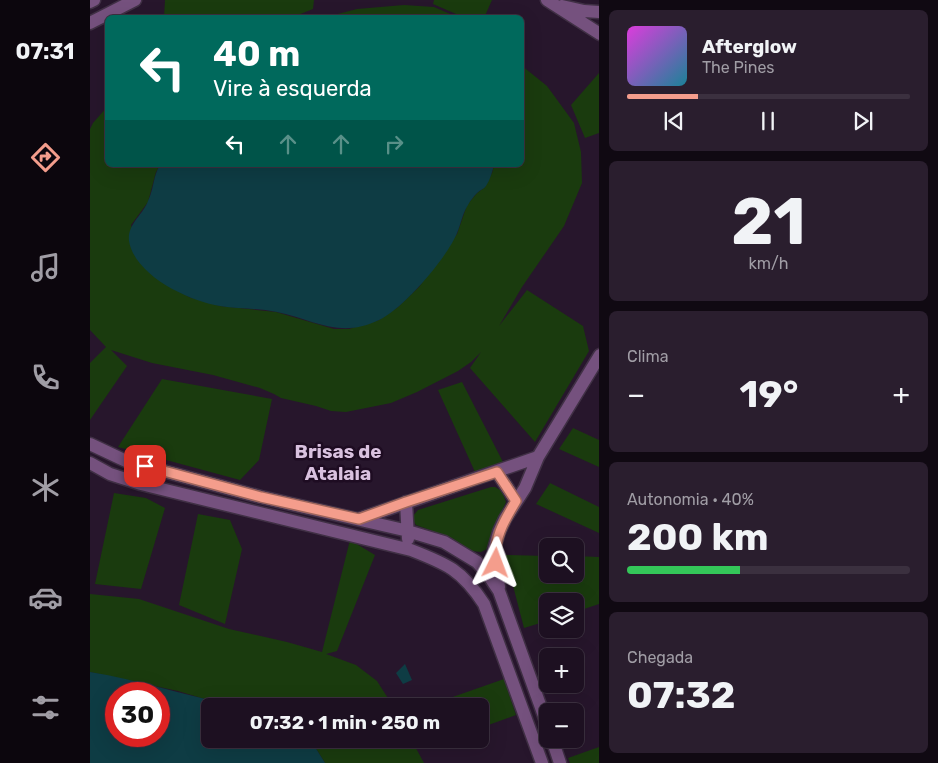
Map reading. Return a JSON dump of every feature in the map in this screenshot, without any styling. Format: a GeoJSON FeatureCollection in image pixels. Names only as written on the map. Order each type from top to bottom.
{"type":"FeatureCollection","features":[{"type":"Feature","properties":{"kind":"street"},"geometry":{"type":"LineString","coordinates":[[90,2],[94,0]]}},
{"type":"Feature","properties":{"kind":"street"},"geometry":{"type":"LineString","coordinates":[[106,15],[135,0]]}},
{"type":"Feature","properties":{"kind":"street"},"geometry":{"type":"LineString","coordinates":[[551,2],[584,11],[599,12]]}},
{"type":"Feature","properties":{"kind":"street"},"geometry":{"type":"LineString","coordinates":[[551,2],[599,34]]}},
{"type":"Feature","properties":{"kind":"street"},"geometry":{"type":"LineString","coordinates":[[90,23],[105,15]]}},
{"type":"Feature","properties":{"kind":"street"},"geometry":{"type":"LineString","coordinates":[[456,571],[477,562],[494,549],[502,526],[532,474],[538,457],[599,355]]}},
{"type":"Feature","properties":{"kind":"street"},"geometry":{"type":"LineString","coordinates":[[90,444],[126,461],[261,497],[359,519],[444,542],[477,562],[499,591]]}},
{"type":"Feature","properties":{"kind":"street"},"geometry":{"type":"LineString","coordinates":[[359,519],[538,457]]}},
{"type":"Feature","properties":{"kind":"street"},"geometry":{"type":"LineString","coordinates":[[90,463],[110,474],[141,484],[411,550],[444,563],[456,571],[474,588],[484,604],[542,763]]}},
{"type":"Feature","properties":{"kind":"street"},"geometry":{"type":"LineString","coordinates":[[497,472],[516,501]]}},
{"type":"Feature","properties":{"kind":"street"},"geometry":{"type":"LineString","coordinates":[[406,502],[407,531],[411,550]]}},
{"type":"Feature","properties":{"kind":"street"},"geometry":{"type":"LineString","coordinates":[[494,549],[499,591],[539,703]]}},
{"type":"Feature","properties":{"kind":"street"},"geometry":{"type":"LineString","coordinates":[[555,748],[560,763]]}},
{"type":"Feature","properties":{"kind":"green space"},"geometry":{"type":"Polygon","coordinates":[[[165,0],[314,0],[313,9],[298,15],[164,15],[165,0]]]}},
{"type":"Feature","properties":{"kind":"green space"},"geometry":{"type":"Polygon","coordinates":[[[434,0],[492,0],[485,15],[458,15],[433,4],[434,0]]]}},
{"type":"Feature","properties":{"kind":"green space"},"geometry":{"type":"Polygon","coordinates":[[[404,5],[434,7],[452,15],[334,15],[357,9],[404,5]]]}},
{"type":"Feature","properties":{"kind":"green space"},"geometry":{"type":"Polygon","coordinates":[[[524,67],[547,86],[574,123],[581,152],[582,183],[564,226],[522,287],[499,326],[527,290],[583,326],[589,351],[535,442],[470,368],[481,352],[458,371],[417,392],[391,403],[346,412],[331,411],[281,398],[260,388],[213,375],[152,363],[111,350],[127,366],[90,420],[90,363],[106,347],[90,330],[90,129],[105,109],[105,167],[159,167],[148,202],[131,225],[149,272],[162,282],[189,297],[220,306],[276,312],[334,329],[349,329],[379,320],[398,307],[419,287],[457,234],[467,205],[485,187],[494,167],[524,167],[524,67]]]}},
{"type":"Feature","properties":{"kind":"green space"},"geometry":{"type":"Polygon","coordinates":[[[599,73],[599,133],[585,138],[571,105],[599,73]]]}},
{"type":"Feature","properties":{"kind":"green space"},"geometry":{"type":"Polygon","coordinates":[[[162,379],[272,399],[259,460],[240,480],[118,447],[162,379]]]}},
{"type":"Feature","properties":{"kind":"green space"},"geometry":{"type":"Polygon","coordinates":[[[462,382],[504,464],[475,472],[438,390],[462,382]]]}},
{"type":"Feature","properties":{"kind":"green space"},"geometry":{"type":"Polygon","coordinates":[[[573,428],[599,440],[599,467],[559,449],[573,428]]]}},
{"type":"Feature","properties":{"kind":"green space"},"geometry":{"type":"Polygon","coordinates":[[[550,483],[599,507],[599,533],[536,504],[550,483]]]}},
{"type":"Feature","properties":{"kind":"green space"},"geometry":{"type":"Polygon","coordinates":[[[491,487],[502,491],[506,502],[495,527],[489,548],[481,552],[472,551],[452,538],[416,525],[413,520],[413,516],[418,510],[491,487]]]}},
{"type":"Feature","properties":{"kind":"green space"},"geometry":{"type":"Polygon","coordinates":[[[114,493],[146,498],[165,508],[141,589],[95,584],[114,493]]]}},
{"type":"Feature","properties":{"kind":"green space"},"geometry":{"type":"Polygon","coordinates":[[[198,514],[230,520],[242,549],[225,624],[179,605],[198,514]]]}},
{"type":"Feature","properties":{"kind":"green space"},"geometry":{"type":"Polygon","coordinates":[[[350,540],[375,555],[337,651],[326,654],[356,665],[377,681],[388,698],[201,698],[170,689],[170,682],[136,682],[90,672],[90,594],[139,599],[229,629],[322,652],[350,540]]]}},
{"type":"Feature","properties":{"kind":"green space"},"geometry":{"type":"Polygon","coordinates":[[[505,555],[539,556],[539,583],[584,583],[584,556],[599,557],[599,604],[584,609],[584,593],[539,593],[539,623],[524,628],[505,555]]]}},
{"type":"Feature","properties":{"kind":"green space"},"geometry":{"type":"Polygon","coordinates":[[[504,679],[516,715],[489,725],[489,698],[450,698],[504,679]]]}},
{"type":"Feature","properties":{"kind":"green space"},"geometry":{"type":"Polygon","coordinates":[[[599,747],[599,763],[570,763],[568,758],[599,747]]]}},
{"type":"Feature","properties":{"kind":"green space"},"geometry":{"type":"Polygon","coordinates":[[[316,748],[416,748],[424,763],[325,763],[316,748]]]}},
{"type":"Feature","properties":{"kind":"shaded area"},"geometry":{"type":"Polygon","coordinates":[[[159,167],[493,167],[486,186],[478,192],[466,208],[452,243],[423,282],[389,314],[379,320],[352,328],[328,326],[277,312],[207,303],[179,292],[152,276],[133,254],[129,235],[130,230],[146,206],[159,167]]]}},
{"type":"Feature","properties":{"kind":"shaded area"},"geometry":{"type":"Polygon","coordinates":[[[405,664],[412,680],[403,684],[396,673],[405,664]]]}},
{"type":"Feature","properties":{"kind":"shaded area"},"geometry":{"type":"Polygon","coordinates":[[[90,672],[138,682],[105,682],[105,747],[170,747],[170,690],[201,698],[201,748],[316,748],[325,763],[90,763],[90,672]]]}},
{"type":"Feature","properties":{"kind":"district","name":"Brisas de Atalaia"},"geometry":{"type":"Point","coordinates":[338,462]}},
{"type":"Feature","properties":{"kind":"route"},"geometry":{"type":"LineString","coordinates":[[145,466],[261,497],[359,519],[497,472],[516,501],[499,532],[494,549],[496,563]]}}]}
